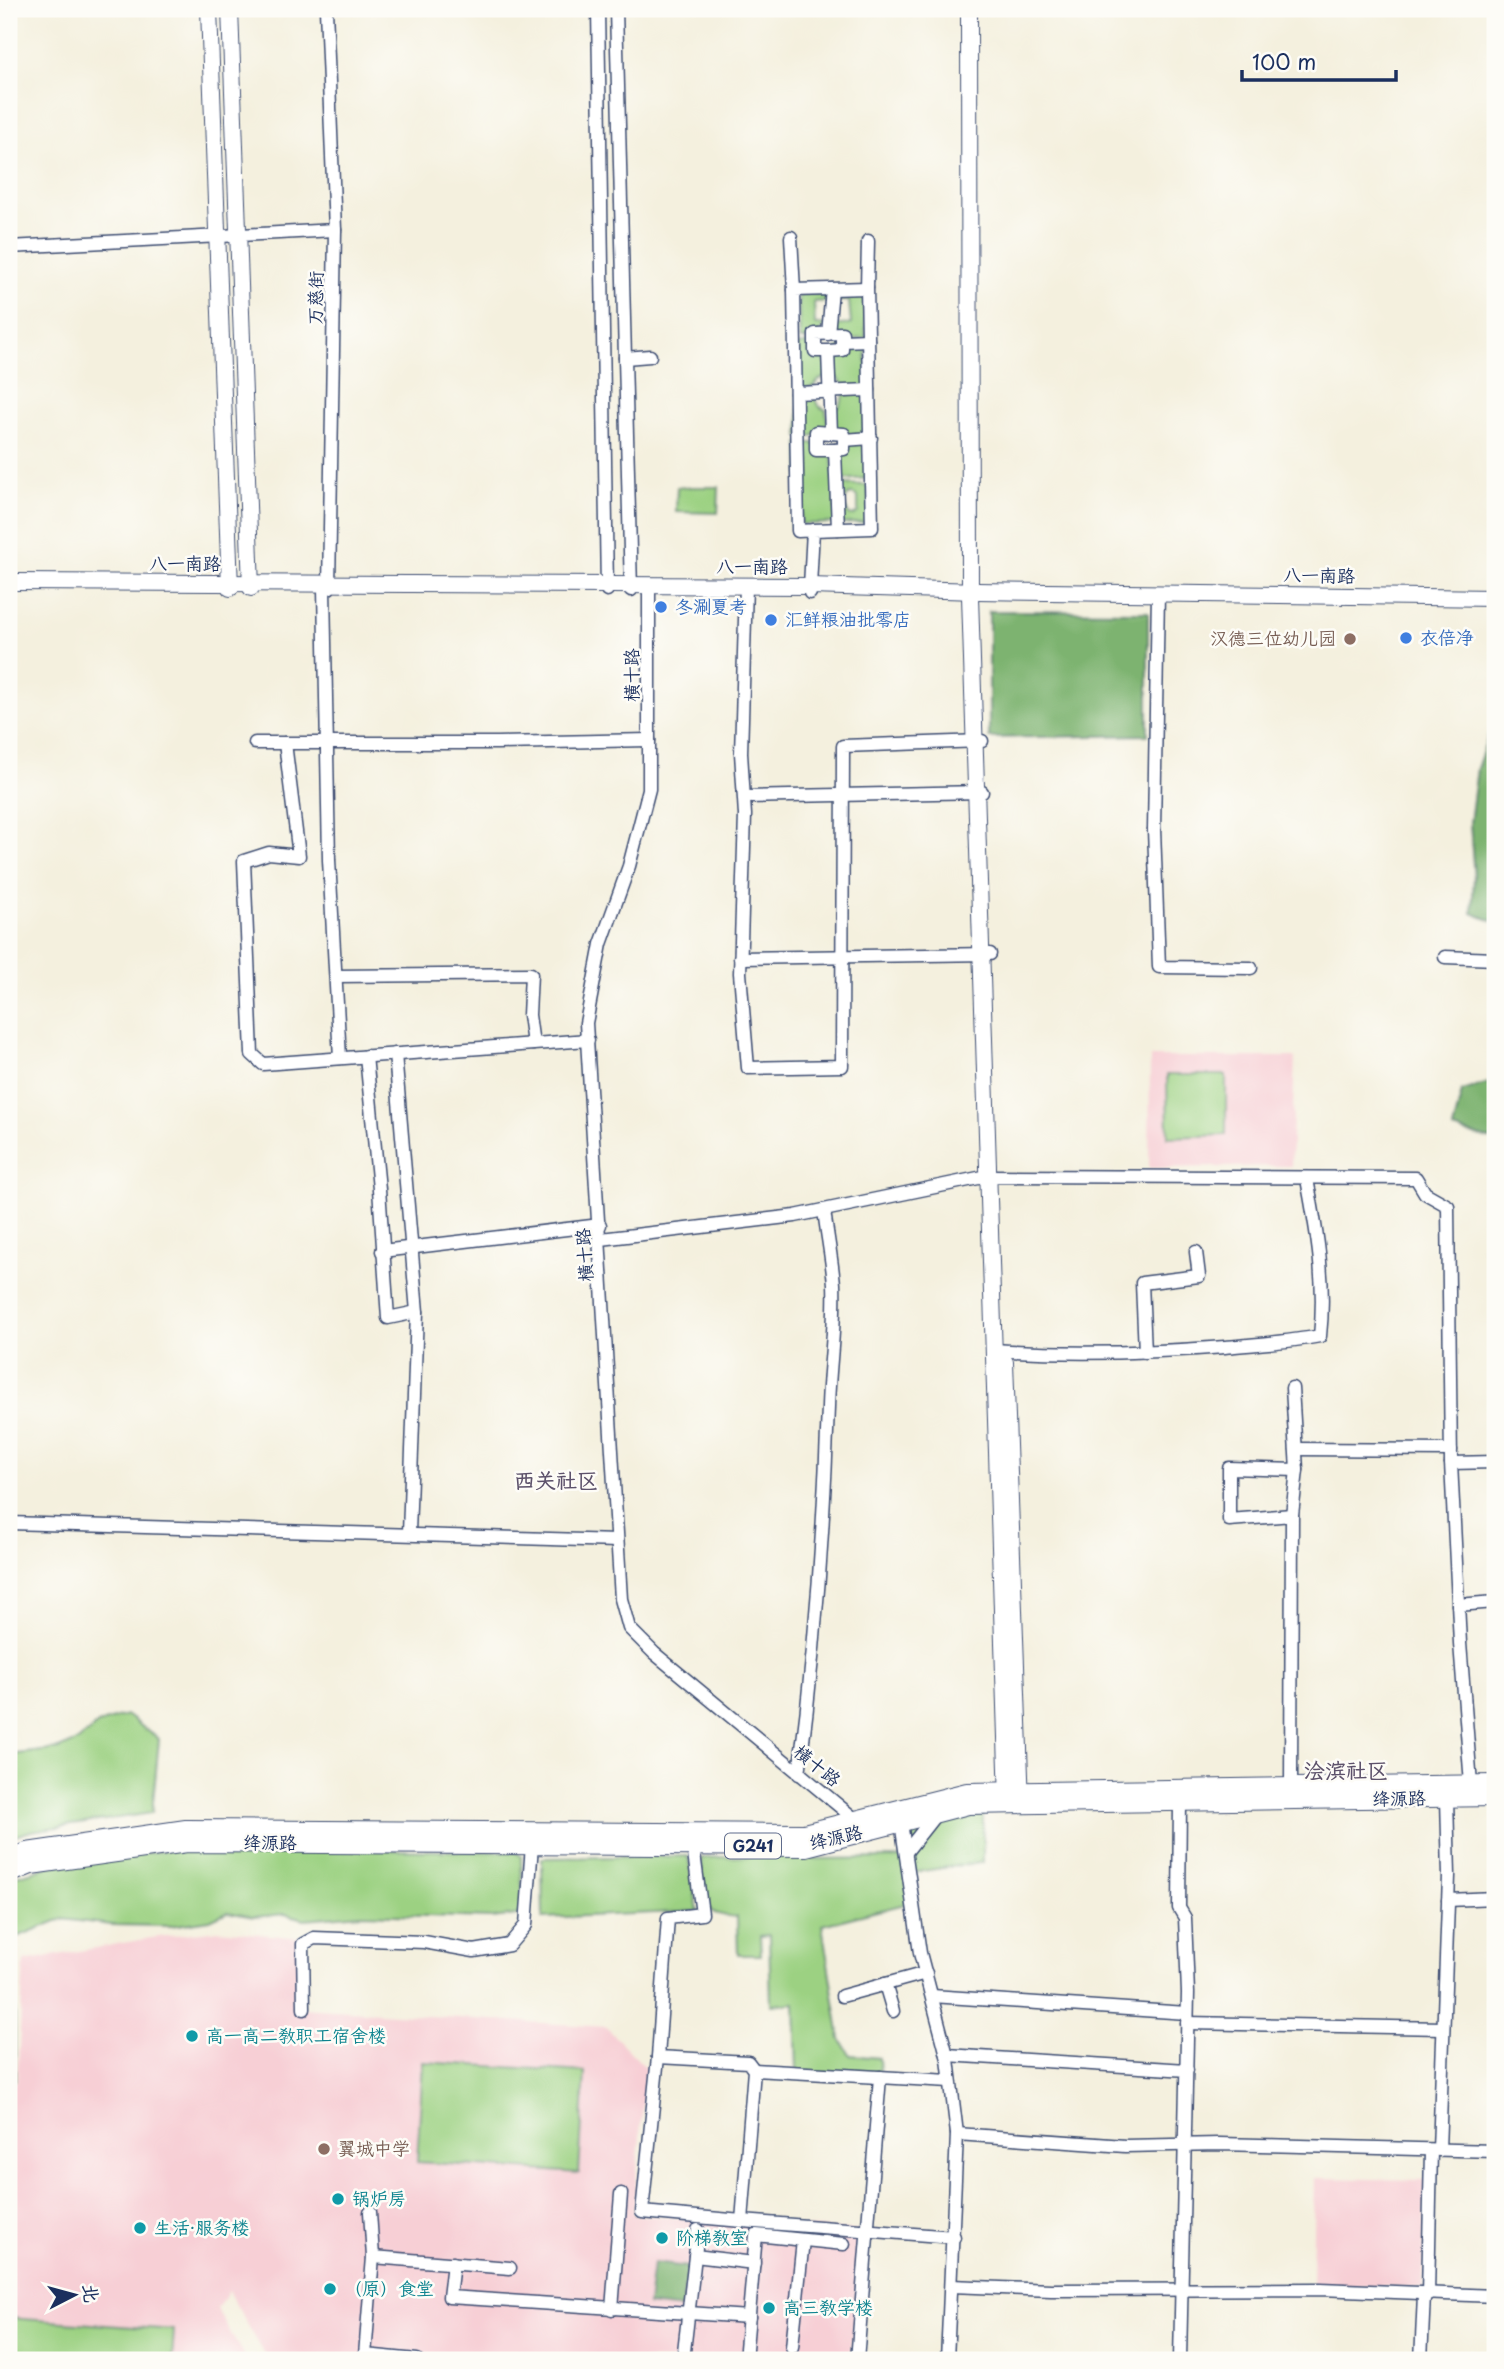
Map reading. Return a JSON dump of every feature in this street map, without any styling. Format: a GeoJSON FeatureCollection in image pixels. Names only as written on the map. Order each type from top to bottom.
{"type":"FeatureCollection","features":[{"type":"Feature","properties":{"kind":"highway","name":"绛源路"},"geometry":{"type":"LineString","coordinates":[[9,1874],[31,1865],[187,1843],[806,1847],[968,1805],[1014,1798],[1291,1787],[1495,1784]]}},
{"type":"Feature","properties":{"kind":"highway","name":"绛源路"},"geometry":{"type":"LineString","coordinates":[[9,1859],[27,1852],[186,1829],[804,1833],[967,1792],[1014,1798],[1180,1802],[1495,1797]]}},
{"type":"Feature","properties":{"kind":"main road"},"geometry":{"type":"LineString","coordinates":[[209,9],[229,586]]}},
{"type":"Feature","properties":{"kind":"main road"},"geometry":{"type":"LineString","coordinates":[[230,9],[251,585]]}},
{"type":"Feature","properties":{"kind":"main road"},"geometry":{"type":"LineString","coordinates":[[969,9],[973,593],[1014,1798]]}},
{"type":"Feature","properties":{"kind":"main road"},"geometry":{"type":"LineString","coordinates":[[973,593],[978,9]]}},
{"type":"Feature","properties":{"kind":"main road","name":"八一南路"},"geometry":{"type":"LineString","coordinates":[[9,582],[229,586]]}},
{"type":"Feature","properties":{"kind":"main road","name":"八一南路"},"geometry":{"type":"LineString","coordinates":[[9,588],[251,585],[607,587],[1158,596],[1495,598]]}},
{"type":"Feature","properties":{"kind":"main road","name":"八一南路"},"geometry":{"type":"LineString","coordinates":[[1158,596],[1495,605]]}},
{"type":"Feature","properties":{"kind":"street","name":"万慈街"},"geometry":{"type":"LineString","coordinates":[[326,9],[335,230],[326,743],[329,860],[340,1058]]}},
{"type":"Feature","properties":{"kind":"street"},"geometry":{"type":"LineString","coordinates":[[597,9],[607,587]]}},
{"type":"Feature","properties":{"kind":"street"},"geometry":{"type":"LineString","coordinates":[[616,9],[631,588]]}},
{"type":"Feature","properties":{"kind":"street"},"geometry":{"type":"LineString","coordinates":[[9,247],[335,230]]}},
{"type":"Feature","properties":{"kind":"street"},"geometry":{"type":"LineString","coordinates":[[791,237],[797,531],[872,528],[868,241]]}},
{"type":"Feature","properties":{"kind":"street"},"geometry":{"type":"LineString","coordinates":[[794,290],[867,288]]}},
{"type":"Feature","properties":{"kind":"street"},"geometry":{"type":"LineString","coordinates":[[828,334],[832,289]]}},
{"type":"Feature","properties":{"kind":"street"},"geometry":{"type":"LineString","coordinates":[[842,333],[842,350],[815,351],[815,334],[828,334],[842,333]]}},
{"type":"Feature","properties":{"kind":"street"},"geometry":{"type":"LineString","coordinates":[[842,341],[868,340]]}},
{"type":"Feature","properties":{"kind":"street"},"geometry":{"type":"LineString","coordinates":[[795,342],[815,341]]}},
{"type":"Feature","properties":{"kind":"street"},"geometry":{"type":"LineString","coordinates":[[828,351],[831,433]]}},
{"type":"Feature","properties":{"kind":"street"},"geometry":{"type":"LineString","coordinates":[[625,358],[650,356]]}},
{"type":"Feature","properties":{"kind":"street"},"geometry":{"type":"LineString","coordinates":[[796,393],[869,390]]}},
{"type":"Feature","properties":{"kind":"street"},"geometry":{"type":"LineString","coordinates":[[838,529],[840,445],[844,434],[816,432],[816,450],[840,445],[871,438]]}},
{"type":"Feature","properties":{"kind":"street"},"geometry":{"type":"LineString","coordinates":[[796,441],[816,441]]}},
{"type":"Feature","properties":{"kind":"street"},"geometry":{"type":"LineString","coordinates":[[810,589],[813,530],[817,530]]}},
{"type":"Feature","properties":{"kind":"street","name":"横十路"},"geometry":{"type":"LineString","coordinates":[[649,588],[649,789],[628,866],[601,944],[586,1023],[621,1599],[629,1628],[654,1653],[856,1820]]}},
{"type":"Feature","properties":{"kind":"street"},"geometry":{"type":"LineString","coordinates":[[746,589],[741,753],[745,797],[740,958],[748,1068],[842,1066],[844,746],[979,741]]}},
{"type":"Feature","properties":{"kind":"street"},"geometry":{"type":"LineString","coordinates":[[1158,596],[1154,830],[1158,967],[1251,968]]}},
{"type":"Feature","properties":{"kind":"street"},"geometry":{"type":"LineString","coordinates":[[255,743],[649,740]]}},
{"type":"Feature","properties":{"kind":"street"},"geometry":{"type":"LineString","coordinates":[[285,743],[299,856],[269,853],[244,861],[252,1054],[263,1064],[588,1040]]}},
{"type":"Feature","properties":{"kind":"street"},"geometry":{"type":"LineString","coordinates":[[745,797],[980,792]]}},
{"type":"Feature","properties":{"kind":"street"},"geometry":{"type":"LineString","coordinates":[[740,958],[986,954]]}},
{"type":"Feature","properties":{"kind":"street"},"geometry":{"type":"LineString","coordinates":[[1445,957],[1495,958]]}},
{"type":"Feature","properties":{"kind":"street"},"geometry":{"type":"LineString","coordinates":[[336,976],[531,974],[529,1015],[533,1044]]}},
{"type":"Feature","properties":{"kind":"street"},"geometry":{"type":"LineString","coordinates":[[395,1054],[417,1312],[409,1534]]}},
{"type":"Feature","properties":{"kind":"street"},"geometry":{"type":"LineString","coordinates":[[366,1056],[388,1318],[417,1312]]}},
{"type":"Feature","properties":{"kind":"street"},"geometry":{"type":"LineString","coordinates":[[601,1239],[741,1223],[824,1210],[993,1176],[1416,1178],[1425,1193],[1448,1206],[1451,1457],[1471,1784]]}},
{"type":"Feature","properties":{"kind":"street"},"geometry":{"type":"LineString","coordinates":[[999,1350],[1145,1352],[1288,1342],[1320,1336],[1324,1301],[1320,1248],[1307,1178]]}},
{"type":"Feature","properties":{"kind":"street"},"geometry":{"type":"LineString","coordinates":[[799,1774],[812,1675],[832,1352],[834,1284],[824,1210]]}},
{"type":"Feature","properties":{"kind":"street"},"geometry":{"type":"LineString","coordinates":[[382,1251],[600,1225]]}},
{"type":"Feature","properties":{"kind":"street"},"geometry":{"type":"LineString","coordinates":[[1145,1352],[1142,1283],[1199,1276],[1196,1252]]}},
{"type":"Feature","properties":{"kind":"street"},"geometry":{"type":"LineString","coordinates":[[1291,1787],[1292,1515],[1297,1470],[1292,1388]]}},
{"type":"Feature","properties":{"kind":"street"},"geometry":{"type":"LineString","coordinates":[[1296,1449],[1451,1457],[1495,1462]]}},
{"type":"Feature","properties":{"kind":"street"},"geometry":{"type":"LineString","coordinates":[[1292,1515],[1229,1520],[1230,1468],[1297,1470]]}},
{"type":"Feature","properties":{"kind":"street"},"geometry":{"type":"LineString","coordinates":[[9,1522],[617,1541]]}},
{"type":"Feature","properties":{"kind":"street"},"geometry":{"type":"LineString","coordinates":[[1458,1605],[1495,1602]]}},
{"type":"Feature","properties":{"kind":"street"},"geometry":{"type":"LineString","coordinates":[[1421,2360],[1443,2028],[1448,1900],[1447,1798]]}},
{"type":"Feature","properties":{"kind":"street"},"geometry":{"type":"LineString","coordinates":[[1180,1802],[1179,1908],[1185,1918],[1187,2018],[1180,2360]]}},
{"type":"Feature","properties":{"kind":"street"},"geometry":{"type":"LineString","coordinates":[[906,1852],[936,1814]]}},
{"type":"Feature","properties":{"kind":"street"},"geometry":{"type":"LineString","coordinates":[[901,1822],[920,1952],[947,2055],[957,2134],[947,2360]]}},
{"type":"Feature","properties":{"kind":"street"},"geometry":{"type":"LineString","coordinates":[[304,2009],[303,1944],[314,1938],[424,1942],[474,1951],[509,1945],[526,1925],[532,1845]]}},
{"type":"Feature","properties":{"kind":"street"},"geometry":{"type":"LineString","coordinates":[[693,1846],[702,1914],[668,1918],[658,2057],[642,2212],[954,2236]]}},
{"type":"Feature","properties":{"kind":"street"},"geometry":{"type":"LineString","coordinates":[[1448,1900],[1495,1898]]}},
{"type":"Feature","properties":{"kind":"street"},"geometry":{"type":"LineString","coordinates":[[842,1996],[926,1973]]}},
{"type":"Feature","properties":{"kind":"street"},"geometry":{"type":"LineString","coordinates":[[886,1984],[892,2011]]}},
{"type":"Feature","properties":{"kind":"street"},"geometry":{"type":"LineString","coordinates":[[932,1996],[1187,2018],[1443,2028]]}},
{"type":"Feature","properties":{"kind":"street"},"geometry":{"type":"LineString","coordinates":[[947,2055],[1187,2070]]}},
{"type":"Feature","properties":{"kind":"street"},"geometry":{"type":"LineString","coordinates":[[658,2057],[748,2062],[754,2070],[742,2221]]}},
{"type":"Feature","properties":{"kind":"street"},"geometry":{"type":"LineString","coordinates":[[754,2070],[950,2081]]}},
{"type":"Feature","properties":{"kind":"street"},"geometry":{"type":"LineString","coordinates":[[857,2360],[880,2077]]}},
{"type":"Feature","properties":{"kind":"street"},"geometry":{"type":"LineString","coordinates":[[957,2134],[1125,2146],[1495,2151]]}},
{"type":"Feature","properties":{"kind":"street"},"geometry":{"type":"LineString","coordinates":[[612,2309],[621,2194]]}},
{"type":"Feature","properties":{"kind":"street"},"geometry":{"type":"LineString","coordinates":[[370,2212],[373,2257],[365,2355],[417,2360]]}},
{"type":"Feature","properties":{"kind":"street"},"geometry":{"type":"LineString","coordinates":[[684,2360],[698,2230]]}},
{"type":"Feature","properties":{"kind":"street"},"geometry":{"type":"LineString","coordinates":[[745,2360],[756,2235],[844,2244]]}},
{"type":"Feature","properties":{"kind":"street"},"geometry":{"type":"LineString","coordinates":[[792,2347],[803,2240]]}},
{"type":"Feature","properties":{"kind":"street"},"geometry":{"type":"LineString","coordinates":[[695,2256],[754,2263]]}},
{"type":"Feature","properties":{"kind":"street"},"geometry":{"type":"LineString","coordinates":[[373,2257],[510,2268]]}},
{"type":"Feature","properties":{"kind":"street"},"geometry":{"type":"LineString","coordinates":[[453,2263],[449,2297],[749,2318]]}},
{"type":"Feature","properties":{"kind":"street"},"geometry":{"type":"LineString","coordinates":[[951,2286],[1051,2291],[1320,2289],[1495,2296]]}},
{"type":"Feature","properties":{"kind":"shaded area"},"geometry":{"type":"Polygon","coordinates":[[[1150,1057],[1295,1057],[1291,1166],[1149,1168],[1150,1057]]]}},
{"type":"Feature","properties":{"kind":"shaded area","name":"翼城中学"},"geometry":{"type":"Polygon","coordinates":[[[219,1930],[300,1938],[299,2008],[606,2027],[646,2068],[633,2215],[860,2231],[850,2360],[268,2360],[228,2291],[217,2309],[246,2360],[9,2360],[9,2083],[17,2082],[24,1961],[151,1938],[219,1930]]]}},
{"type":"Feature","properties":{"kind":"shaded area"},"geometry":{"type":"Polygon","coordinates":[[[1314,2178],[1425,2180],[1423,2287],[1312,2285],[1314,2178]]]}},
{"type":"Feature","properties":{"kind":"green space"},"geometry":{"type":"Polygon","coordinates":[[[835,293],[864,293],[866,338],[844,340],[830,326],[851,324],[849,301],[835,301],[835,293]]]}},
{"type":"Feature","properties":{"kind":"green space"},"geometry":{"type":"Polygon","coordinates":[[[798,294],[829,294],[829,301],[814,302],[815,325],[826,325],[812,340],[800,339],[798,294]]]}},
{"type":"Feature","properties":{"kind":"green space"},"geometry":{"type":"Polygon","coordinates":[[[811,343],[826,353],[826,376],[814,387],[799,389],[797,345],[811,343]]]}},
{"type":"Feature","properties":{"kind":"green space"},"geometry":{"type":"Polygon","coordinates":[[[866,343],[867,389],[846,389],[839,379],[831,376],[830,354],[844,344],[866,343]]]}},
{"type":"Feature","properties":{"kind":"green space"},"geometry":{"type":"Polygon","coordinates":[[[867,392],[868,437],[834,432],[832,409],[839,407],[845,394],[867,392]]]}},
{"type":"Feature","properties":{"kind":"green space"},"geometry":{"type":"Polygon","coordinates":[[[799,395],[812,396],[820,407],[826,410],[828,430],[799,437],[799,395]]]}},
{"type":"Feature","properties":{"kind":"green space"},"geometry":{"type":"Polygon","coordinates":[[[847,442],[868,442],[869,478],[840,480],[839,453],[847,442]]]}},
{"type":"Feature","properties":{"kind":"green space"},"geometry":{"type":"Polygon","coordinates":[[[799,443],[813,443],[832,453],[836,523],[801,524],[799,443]]]}},
{"type":"Feature","properties":{"kind":"green space"},"geometry":{"type":"Polygon","coordinates":[[[839,484],[868,485],[870,522],[840,524],[840,506],[844,505],[849,515],[853,516],[858,512],[858,497],[848,495],[844,502],[839,503],[839,484]]]}},
{"type":"Feature","properties":{"kind":"green space"},"geometry":{"type":"Polygon","coordinates":[[[677,487],[719,487],[718,513],[676,512],[677,487]]]}},
{"type":"Feature","properties":{"kind":"green space"},"geometry":{"type":"Polygon","coordinates":[[[989,611],[1148,612],[1148,735],[989,738],[989,611]]]}},
{"type":"Feature","properties":{"kind":"green space"},"geometry":{"type":"Polygon","coordinates":[[[1495,717],[1495,922],[1472,913],[1474,878],[1470,823],[1477,768],[1495,717]]]}},
{"type":"Feature","properties":{"kind":"green space"},"geometry":{"type":"Polygon","coordinates":[[[1167,1075],[1226,1075],[1226,1135],[1168,1137],[1167,1075]]]}},
{"type":"Feature","properties":{"kind":"green space"},"geometry":{"type":"Polygon","coordinates":[[[1495,1081],[1495,1141],[1453,1129],[1462,1091],[1495,1081]]]}},
{"type":"Feature","properties":{"kind":"green space"},"geometry":{"type":"Polygon","coordinates":[[[126,1715],[159,1739],[152,1813],[31,1831],[9,1838],[9,1755],[59,1749],[78,1741],[98,1724],[126,1715]]]}},
{"type":"Feature","properties":{"kind":"green space"},"geometry":{"type":"Polygon","coordinates":[[[983,1805],[983,1862],[909,1873],[913,1902],[822,1925],[840,2039],[850,2055],[879,2058],[880,2077],[797,2072],[795,2003],[771,2005],[769,1935],[760,1936],[761,1955],[738,1955],[737,1917],[716,1913],[705,1906],[701,1858],[802,1854],[804,1859],[906,1858],[901,1822],[983,1805]]]}},
{"type":"Feature","properties":{"kind":"green space"},"geometry":{"type":"Polygon","coordinates":[[[190,1847],[516,1852],[521,1856],[523,1914],[492,1918],[361,1914],[305,1919],[285,1914],[254,1917],[227,1912],[210,1920],[170,1926],[112,1925],[62,1919],[14,1938],[15,2080],[9,2080],[9,1878],[54,1865],[190,1847]]]}},
{"type":"Feature","properties":{"kind":"green space"},"geometry":{"type":"Polygon","coordinates":[[[688,1856],[698,1911],[543,1918],[542,1858],[688,1856]]]}},
{"type":"Feature","properties":{"kind":"green space"},"geometry":{"type":"Polygon","coordinates":[[[423,2062],[585,2072],[579,2173],[417,2162],[423,2062]]]}},
{"type":"Feature","properties":{"kind":"green space"},"geometry":{"type":"Polygon","coordinates":[[[653,2263],[687,2267],[682,2309],[648,2305],[653,2263]]]}},
{"type":"Feature","properties":{"kind":"green space"},"geometry":{"type":"Polygon","coordinates":[[[9,2318],[174,2330],[172,2360],[9,2360],[9,2318]]]}},
{"type":"Feature","properties":{"kind":"place","name":"冬涮夏考"},"geometry":{"type":"Point","coordinates":[661,607]}},
{"type":"Feature","properties":{"kind":"place","name":"汇鲜粮油批零店"},"geometry":{"type":"Point","coordinates":[771,620]}},
{"type":"Feature","properties":{"kind":"place","name":"衣倍净"},"geometry":{"type":"Point","coordinates":[1406,638]}},
{"type":"Feature","properties":{"kind":"place","name":"汉德三位幼儿园"},"geometry":{"type":"Point","coordinates":[1350,639]}},
{"type":"Feature","properties":{"kind":"place","name":"高一高二教职工宿舍楼"},"geometry":{"type":"Point","coordinates":[192,2036]}},
{"type":"Feature","properties":{"kind":"place","name":"翼城中学"},"geometry":{"type":"Point","coordinates":[324,2149]}},
{"type":"Feature","properties":{"kind":"place","name":"锅炉房"},"geometry":{"type":"Point","coordinates":[338,2199]}},
{"type":"Feature","properties":{"kind":"place","name":"生活·服务楼"},"geometry":{"type":"Point","coordinates":[140,2228]}},
{"type":"Feature","properties":{"kind":"place","name":"阶梯教室"},"geometry":{"type":"Point","coordinates":[662,2238]}},
{"type":"Feature","properties":{"kind":"place","name":"（原）食堂"},"geometry":{"type":"Point","coordinates":[330,2289]}},
{"type":"Feature","properties":{"kind":"place","name":"高三教学楼"},"geometry":{"type":"Point","coordinates":[769,2308]}},
{"type":"Feature","properties":{"kind":"district","name":"西关社区"},"geometry":{"type":"Point","coordinates":[556,1481]}},
{"type":"Feature","properties":{"kind":"district","name":"浍滨社区"},"geometry":{"type":"Point","coordinates":[1346,1771]}}]}
